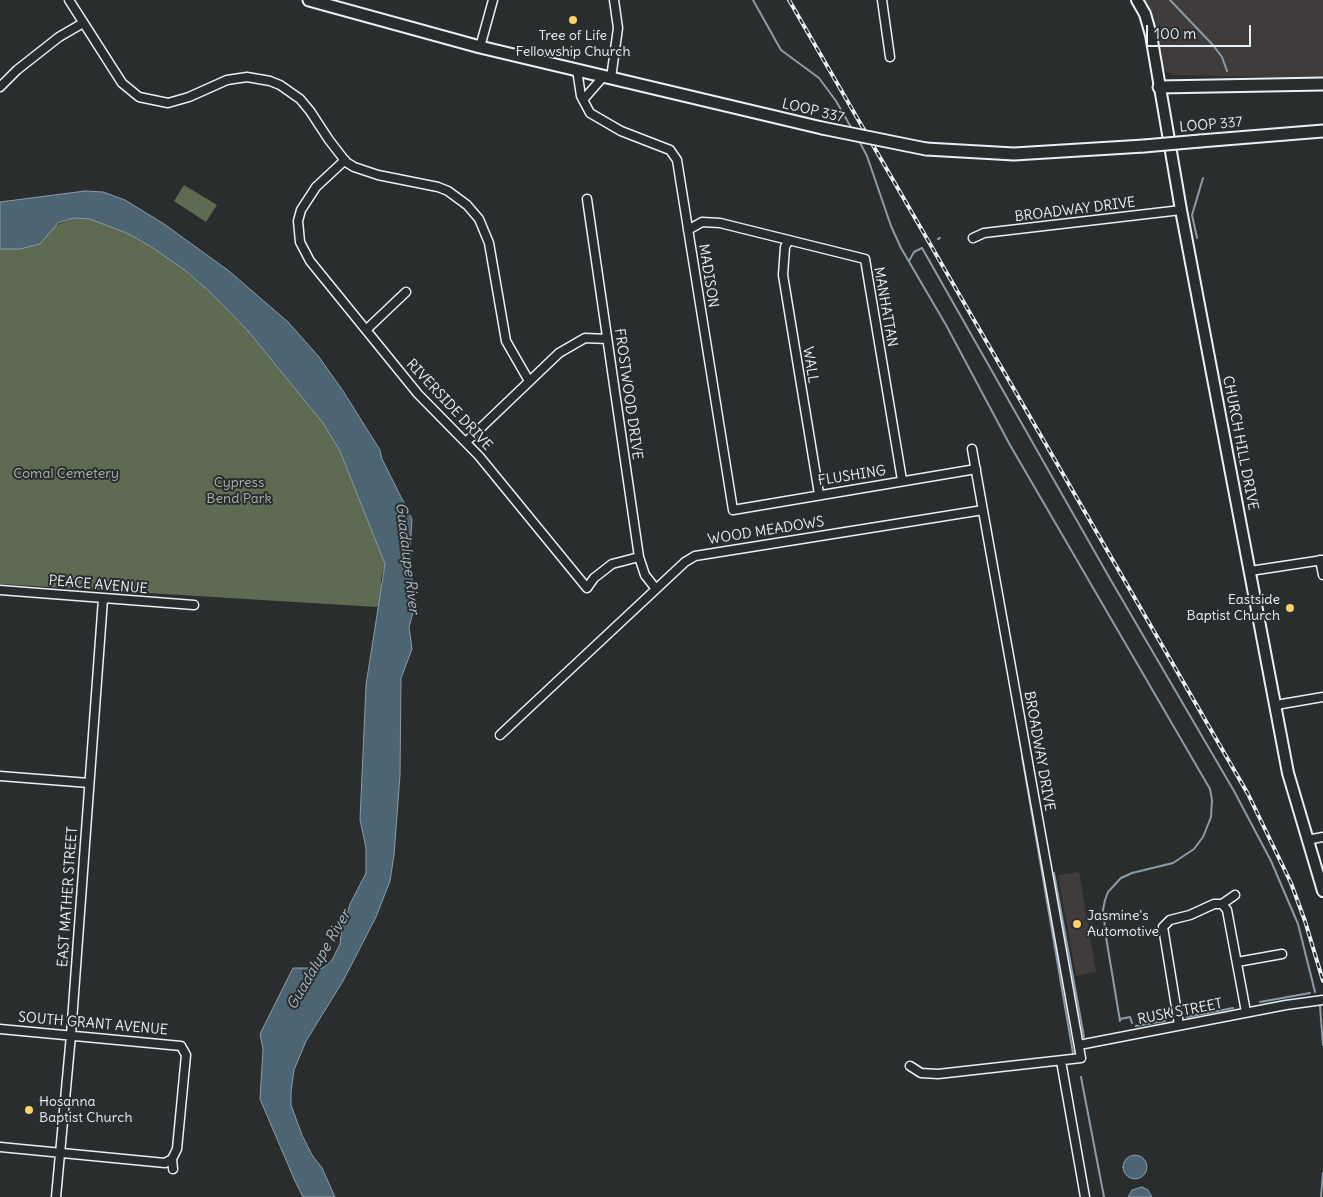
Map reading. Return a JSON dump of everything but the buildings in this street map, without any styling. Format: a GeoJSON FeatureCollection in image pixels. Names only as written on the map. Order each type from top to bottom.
{"type":"FeatureCollection","features":[{"type":"Feature","properties":{"kind":"main road","name":"LOOP 337"},"geometry":{"type":"LineString","coordinates":[[309,0],[397,23],[480,48],[822,128],[926,149],[1014,154],[1144,146],[1323,131]]}},
{"type":"Feature","properties":{"kind":"main road"},"geometry":{"type":"LineString","coordinates":[[1159,87],[1323,84]]}},
{"type":"Feature","properties":{"kind":"street"},"geometry":{"type":"LineString","coordinates":[[69,0],[122,83],[139,97],[168,103],[189,97],[227,80],[247,77],[270,81],[280,85],[300,99],[345,160],[364,172],[448,191],[467,205],[479,219],[494,262],[506,341],[529,382]]}},
{"type":"Feature","properties":{"kind":"street"},"geometry":{"type":"LineString","coordinates":[[480,48],[493,0]]}},
{"type":"Feature","properties":{"kind":"street"},"geometry":{"type":"LineString","coordinates":[[584,100],[607,78],[618,28],[614,0]]}},
{"type":"Feature","properties":{"kind":"street"},"geometry":{"type":"LineString","coordinates":[[882,0],[890,57]]}},
{"type":"Feature","properties":{"kind":"street","name":"CHURCH HILL DRIVE"},"geometry":{"type":"LineString","coordinates":[[1137,0],[1145,14],[1150,32],[1181,210],[1288,773],[1323,891]]}},
{"type":"Feature","properties":{"kind":"street"},"geometry":{"type":"LineString","coordinates":[[0,87],[17,70],[59,37],[83,23]]}},
{"type":"Feature","properties":{"kind":"street","name":"MADISON"},"geometry":{"type":"LineString","coordinates":[[576,70],[586,110],[621,131],[673,152],[677,160],[733,510]]}},
{"type":"Feature","properties":{"kind":"street","name":"RIVERSIDE DRIVE"},"geometry":{"type":"LineString","coordinates":[[345,160],[309,195],[301,210],[298,230],[300,242],[310,261],[429,405],[466,442],[587,588],[594,578],[612,564],[639,557]]}},
{"type":"Feature","properties":{"kind":"street","name":"FROSTWOOD DRIVE"},"geometry":{"type":"LineString","coordinates":[[587,199],[639,557],[645,575],[656,589]]}},
{"type":"Feature","properties":{"kind":"street","name":"BROADWAY DRIVE"},"geometry":{"type":"LineString","coordinates":[[974,238],[984,233],[1181,210]]}},
{"type":"Feature","properties":{"kind":"street","name":"MANHATTAN"},"geometry":{"type":"LineString","coordinates":[[688,230],[702,222],[709,222],[865,259],[902,480]]}},
{"type":"Feature","properties":{"kind":"street","name":"WALL"},"geometry":{"type":"LineString","coordinates":[[789,240],[785,247],[783,275],[819,494]]}},
{"type":"Feature","properties":{"kind":"street"},"geometry":{"type":"LineString","coordinates":[[366,330],[406,292]]}},
{"type":"Feature","properties":{"kind":"street"},"geometry":{"type":"LineString","coordinates":[[466,442],[559,353],[585,338],[607,339]]}},
{"type":"Feature","properties":{"kind":"street","name":"BROADWAY DRIVE"},"geometry":{"type":"LineString","coordinates":[[972,449],[1081,1058],[1061,1061]]}},
{"type":"Feature","properties":{"kind":"street","name":"FLUSHING"},"geometry":{"type":"LineString","coordinates":[[733,510],[976,468]]}},
{"type":"Feature","properties":{"kind":"street","name":"WOOD MEADOWS"},"geometry":{"type":"LineString","coordinates":[[500,735],[685,562],[702,554],[983,510]]}},
{"type":"Feature","properties":{"kind":"street"},"geometry":{"type":"LineString","coordinates":[[1250,571],[1322,560],[1323,575]]}},
{"type":"Feature","properties":{"kind":"street","name":"PEACE AVENUE"},"geometry":{"type":"LineString","coordinates":[[0,590],[53,592],[103,599],[194,604]]}},
{"type":"Feature","properties":{"kind":"street","name":"EAST MATHER STREET"},"geometry":{"type":"LineString","coordinates":[[56,1197],[71,1035],[103,599]]}},
{"type":"Feature","properties":{"kind":"street"},"geometry":{"type":"LineString","coordinates":[[1276,705],[1323,697]]}},
{"type":"Feature","properties":{"kind":"street"},"geometry":{"type":"LineString","coordinates":[[0,776],[89,784]]}},
{"type":"Feature","properties":{"kind":"street"},"geometry":{"type":"LineString","coordinates":[[1307,840],[1323,837]]}},
{"type":"Feature","properties":{"kind":"street"},"geometry":{"type":"LineString","coordinates":[[1179,1025],[1162,933],[1164,925],[1170,920],[1190,915],[1214,904],[1222,904],[1235,895]]}},
{"type":"Feature","properties":{"kind":"street"},"geometry":{"type":"LineString","coordinates":[[1222,904],[1227,910],[1246,1012]]}},
{"type":"Feature","properties":{"kind":"street"},"geometry":{"type":"LineString","coordinates":[[1237,962],[1282,954]]}},
{"type":"Feature","properties":{"kind":"street","name":"RUSK STREET"},"geometry":{"type":"LineString","coordinates":[[1286,1005],[1290,1002],[1323,996]]}},
{"type":"Feature","properties":{"kind":"street","name":"RUSK STREET"},"geometry":{"type":"LineString","coordinates":[[1079,1045],[1246,1012],[1323,1000]]}},
{"type":"Feature","properties":{"kind":"street","name":"SOUTH GRANT AVENUE"},"geometry":{"type":"LineString","coordinates":[[0,1029],[176,1044],[183,1048],[186,1054],[178,1139],[176,1152],[172,1159]]}},
{"type":"Feature","properties":{"kind":"street"},"geometry":{"type":"LineString","coordinates":[[910,1066],[921,1073],[938,1074],[1061,1061],[1085,1197]]}},
{"type":"Feature","properties":{"kind":"street"},"geometry":{"type":"LineString","coordinates":[[0,1147],[60,1151],[165,1163],[172,1159],[173,1169]]}},
{"type":"Feature","properties":{"kind":"shaded area"},"geometry":{"type":"Polygon","coordinates":[[[1143,0],[1323,0],[1323,78],[1172,75],[1163,69],[1154,23],[1143,0]]]}},
{"type":"Feature","properties":{"kind":"shaded area","name":"Jasmine's Automotive"},"geometry":{"type":"Polygon","coordinates":[[[1079,872],[1096,972],[1076,976],[1058,875],[1079,872]]]}},
{"type":"Feature","properties":{"kind":"green space"},"geometry":{"type":"Polygon","coordinates":[[[184,185],[217,205],[206,222],[174,201],[184,185]]]}},
{"type":"Feature","properties":{"kind":"green space","name":"Cypress Bend Park"},"geometry":{"type":"Polygon","coordinates":[[[73,218],[90,219],[129,234],[186,271],[213,295],[249,332],[323,423],[340,451],[385,564],[381,579],[381,599],[377,607],[0,584],[0,249],[20,249],[40,244],[53,227],[73,218]]]}},
{"type":"Feature","properties":{"kind":"water","name":"Guadalupe River"},"geometry":{"type":"Polygon","coordinates":[[[85,191],[103,192],[125,200],[164,224],[229,271],[288,322],[319,357],[343,391],[380,450],[382,459],[412,519],[410,550],[414,609],[409,627],[412,649],[401,678],[400,775],[394,855],[390,881],[376,917],[343,981],[306,1041],[294,1070],[291,1092],[291,1105],[302,1135],[312,1155],[322,1168],[335,1197],[303,1197],[295,1181],[260,1099],[263,1049],[260,1034],[293,968],[323,968],[332,960],[340,944],[350,904],[366,873],[366,848],[360,820],[366,685],[385,564],[340,451],[323,423],[249,332],[213,295],[186,271],[129,234],[90,219],[73,218],[58,223],[40,244],[20,249],[0,249],[0,202],[85,191]]]}},
{"type":"Feature","properties":{"kind":"water"},"geometry":{"type":"Polygon","coordinates":[[[1135,1155],[1144,1158],[1147,1167],[1144,1176],[1135,1179],[1126,1176],[1123,1167],[1126,1158],[1135,1155]]]}},
{"type":"Feature","properties":{"kind":"water"},"geometry":{"type":"Polygon","coordinates":[[[1142,1187],[1148,1190],[1152,1197],[1128,1197],[1132,1190],[1142,1187]]]}},
{"type":"Feature","properties":{"kind":"waterway"},"geometry":{"type":"LineString","coordinates":[[753,0],[781,50],[819,78],[836,101],[852,129]]}},
{"type":"Feature","properties":{"kind":"waterway"},"geometry":{"type":"LineString","coordinates":[[1170,0],[1212,44],[1222,57],[1227,71]]}},
{"type":"Feature","properties":{"kind":"waterway"},"geometry":{"type":"LineString","coordinates":[[858,139],[867,156],[891,226],[901,248],[946,325],[1010,445],[1210,789],[1212,800],[1211,817],[1203,837],[1194,849],[1173,863],[1132,873],[1121,878],[1108,892],[1103,910],[1120,1021]]}},
{"type":"Feature","properties":{"kind":"waterway"},"geometry":{"type":"LineString","coordinates":[[1197,238],[1192,215],[1203,178]]}},
{"type":"Feature","properties":{"kind":"waterway"},"geometry":{"type":"LineString","coordinates":[[909,261],[914,252],[922,248],[1109,577],[1234,791],[1271,861],[1298,924],[1315,992]]}},
{"type":"Feature","properties":{"kind":"waterway"},"geometry":{"type":"LineString","coordinates":[[1022,756],[1073,1053]]}},
{"type":"Feature","properties":{"kind":"waterway"},"geometry":{"type":"LineString","coordinates":[[1054,873],[1084,1037]]}},
{"type":"Feature","properties":{"kind":"waterway"},"geometry":{"type":"LineString","coordinates":[[1260,1002],[1310,993]]}},
{"type":"Feature","properties":{"kind":"waterway"},"geometry":{"type":"LineString","coordinates":[[1320,1006],[1323,1045]]}},
{"type":"Feature","properties":{"kind":"waterway"},"geometry":{"type":"LineString","coordinates":[[1187,1017],[1233,1008]]}},
{"type":"Feature","properties":{"kind":"waterway"},"geometry":{"type":"LineString","coordinates":[[1120,1019],[1130,1017],[1132,1023]]}},
{"type":"Feature","properties":{"kind":"waterway"},"geometry":{"type":"LineString","coordinates":[[1136,1026],[1165,1021]]}},
{"type":"Feature","properties":{"kind":"waterway"},"geometry":{"type":"LineString","coordinates":[[1081,1077],[1104,1197]]}},
{"type":"Feature","properties":{"kind":"waterway"},"geometry":{"type":"LineString","coordinates":[[1321,1197],[1323,1173]]}},
{"type":"Feature","properties":{"kind":"railway"},"geometry":{"type":"LineString","coordinates":[[789,0],[1248,794],[1291,883],[1305,921],[1323,981]]}},
{"type":"Feature","properties":{"kind":"place","name":"Tree of Life Fellowship Church"},"geometry":{"type":"Point","coordinates":[573,20]}},
{"type":"Feature","properties":{"kind":"place","name":"Eastside Baptist Church"},"geometry":{"type":"Point","coordinates":[1290,608]}},
{"type":"Feature","properties":{"kind":"place","name":"Jasmine's Automotive"},"geometry":{"type":"Point","coordinates":[1077,924]}},
{"type":"Feature","properties":{"kind":"place","name":"Hosanna Baptist Church"},"geometry":{"type":"Point","coordinates":[29,1110]}},
{"type":"Feature","properties":{"kind":"park label","name":"Comal Cemetery"},"geometry":{"type":"Point","coordinates":[66,474]}}]}
